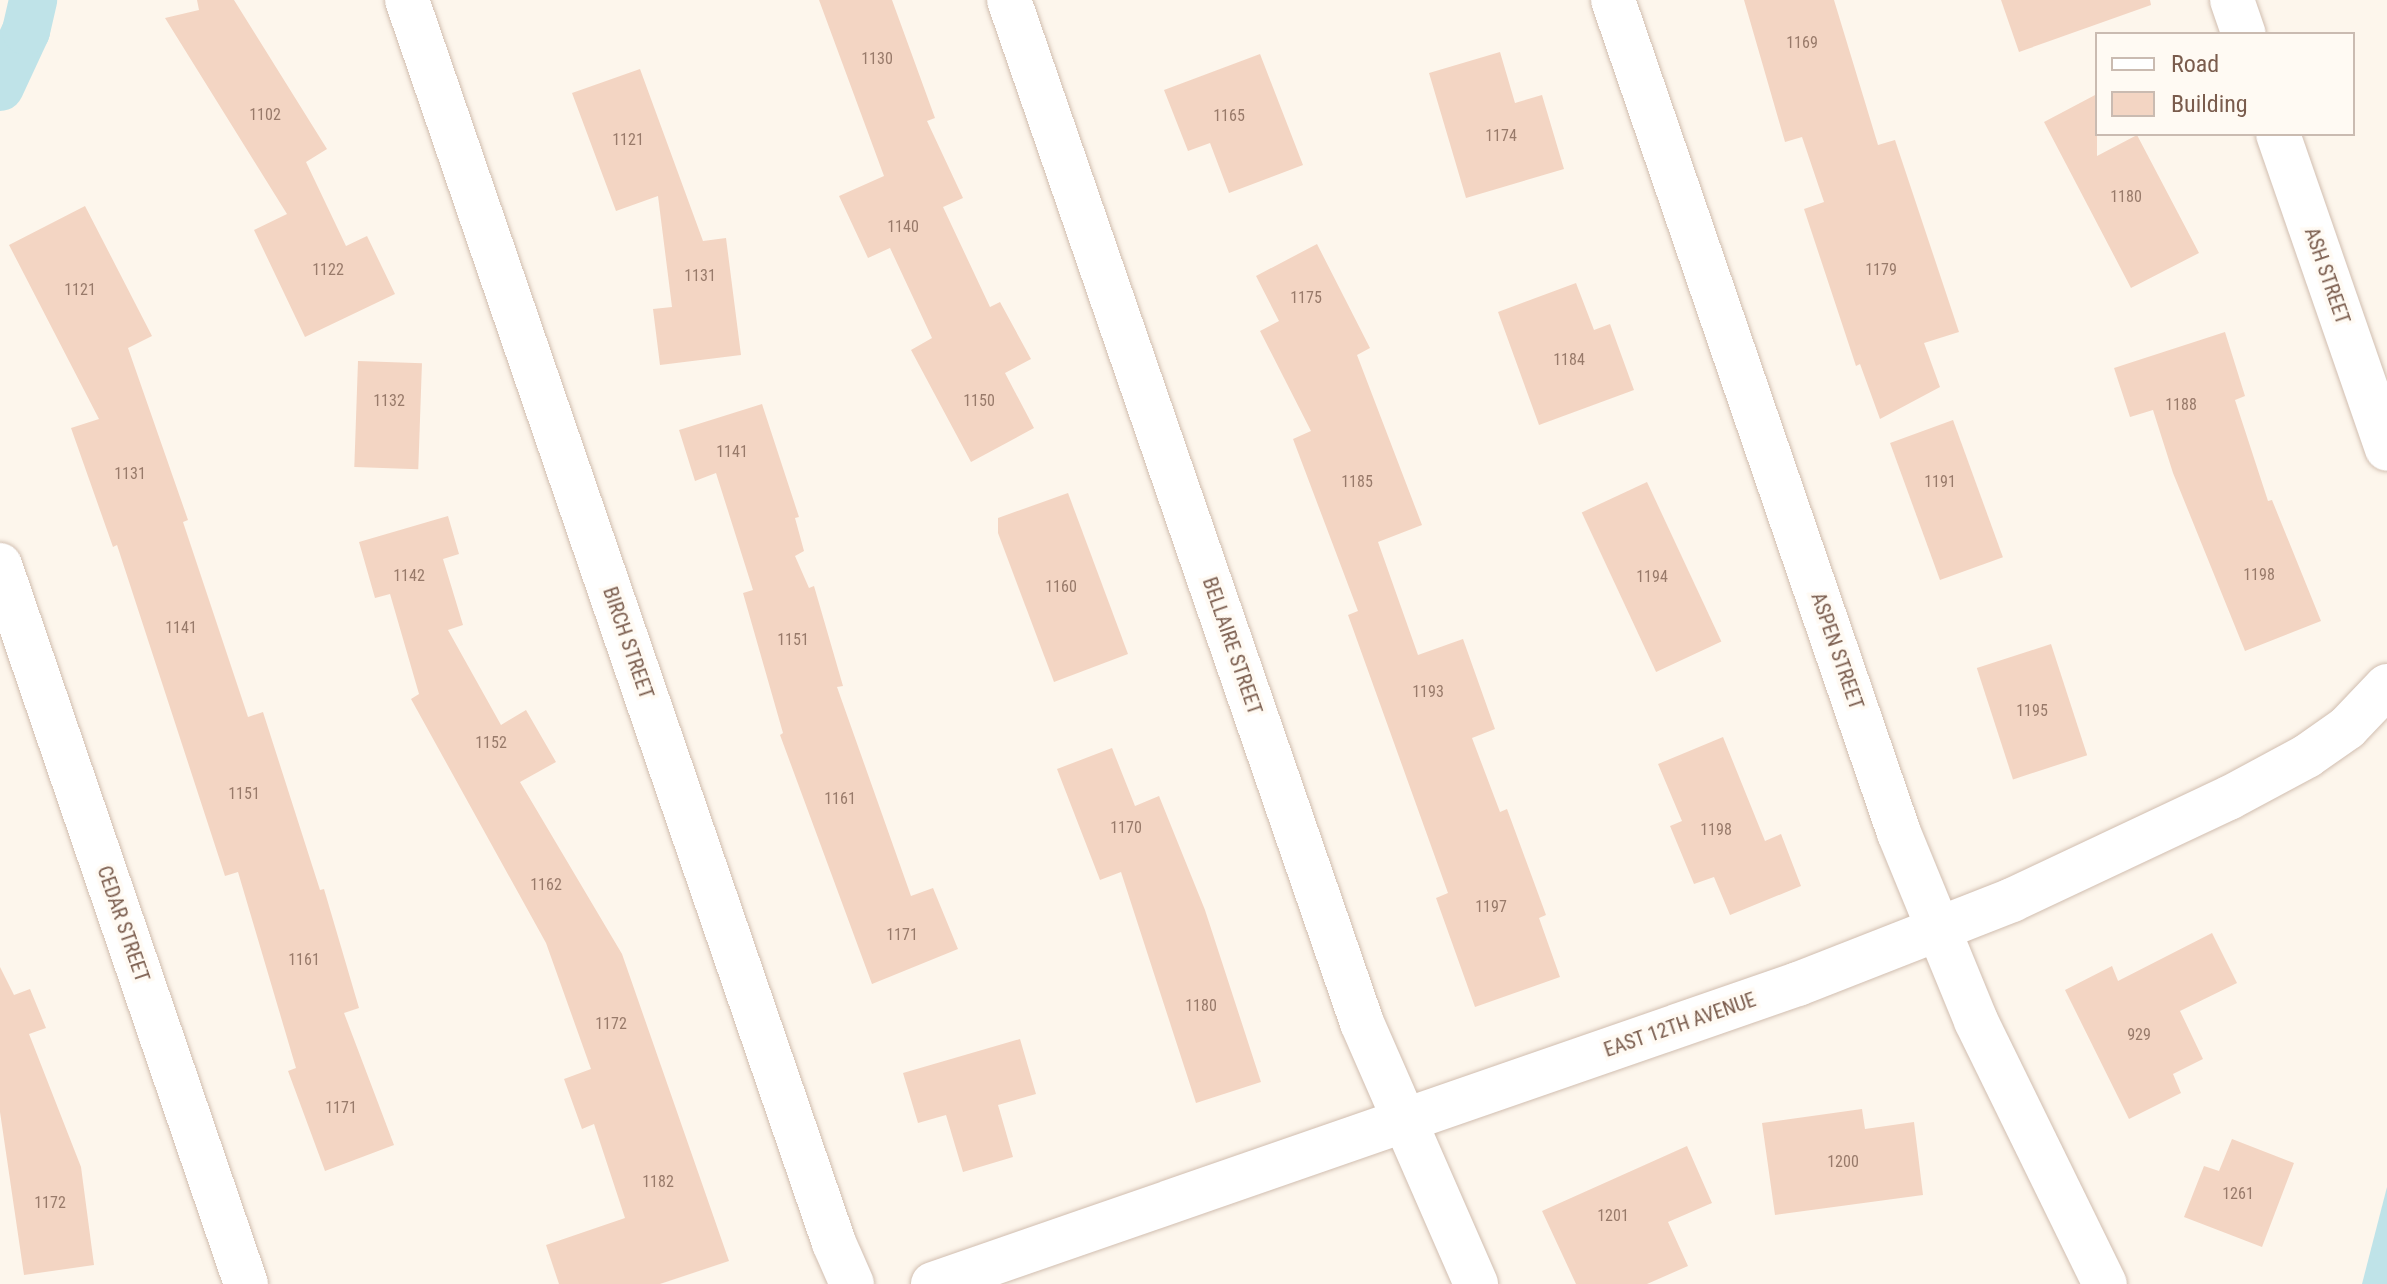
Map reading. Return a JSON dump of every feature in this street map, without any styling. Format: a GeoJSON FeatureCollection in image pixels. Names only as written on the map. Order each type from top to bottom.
{"type":"FeatureCollection","features":[{"type":"Feature","properties":{"kind":"street","name":"BIRCH STREET"},"geometry":{"type":"LineString","coordinates":[[407,0],[829,1228],[852,1284]]}},
{"type":"Feature","properties":{"kind":"street","name":"BELLAIRE STREET"},"geometry":{"type":"LineString","coordinates":[[1009,0],[1362,1023],[1476,1284]]}},
{"type":"Feature","properties":{"kind":"street","name":"ASPEN STREET"},"geometry":{"type":"LineString","coordinates":[[1613,0],[1899,833],[1976,1021],[2105,1284]]}},
{"type":"Feature","properties":{"kind":"street"},"geometry":{"type":"LineString","coordinates":[[2232,0],[2243,32]]}},
{"type":"Feature","properties":{"kind":"street","name":"ASH STREET"},"geometry":{"type":"LineString","coordinates":[[2279,136],[2384,427]]}},
{"type":"Feature","properties":{"kind":"street","name":"CEDAR STREET"},"geometry":{"type":"LineString","coordinates":[[0,565],[246,1284]]}},
{"type":"Feature","properties":{"kind":"street","name":"EAST 12TH AVENUE"},"geometry":{"type":"LineString","coordinates":[[933,1284],[1798,984],[2012,900],[2242,791],[2307,756],[2347,728],[2387,686]]}},
{"type":"Feature","properties":{"kind":"water"},"geometry":{"type":"Polygon","coordinates":[[[2387,1187],[2387,1284],[2362,1284],[2387,1187]]]}},
{"type":"Feature","properties":{"kind":"building"},"geometry":{"type":"Polygon","coordinates":[[[197,0],[234,0],[327,149],[306,162],[346,246],[367,236],[395,294],[305,337],[254,230],[287,214],[165,18],[199,10],[197,0]]]}},
{"type":"Feature","properties":{"kind":"building"},"geometry":{"type":"Polygon","coordinates":[[[819,0],[892,0],[935,118],[927,121],[963,198],[943,207],[990,307],[1000,302],[1031,359],[1005,373],[1034,428],[971,462],[911,350],[932,338],[890,248],[868,258],[839,196],[884,176],[819,0]]]}},
{"type":"Feature","properties":{"kind":"building"},"geometry":{"type":"Polygon","coordinates":[[[1744,0],[1834,0],[1878,145],[1895,140],[1959,332],[1924,343],[1940,387],[1880,419],[1860,364],[1856,366],[1804,209],[1824,202],[1802,137],[1785,142],[1744,0]]]}},
{"type":"Feature","properties":{"kind":"building"},"geometry":{"type":"Polygon","coordinates":[[[2001,0],[2150,0],[2151,5],[2019,52],[2001,0]]]}},
{"type":"Feature","properties":{"kind":"building"},"geometry":{"type":"Polygon","coordinates":[[[1500,52],[1515,103],[1542,95],[1564,169],[1466,198],[1429,73],[1500,52]]]}},
{"type":"Feature","properties":{"kind":"building"},"geometry":{"type":"Polygon","coordinates":[[[1260,54],[1303,165],[1229,193],[1210,143],[1188,151],[1164,90],[1260,54]]]}},
{"type":"Feature","properties":{"kind":"building"},"geometry":{"type":"Polygon","coordinates":[[[640,69],[703,241],[726,238],[741,355],[660,365],[653,309],[672,307],[658,196],[616,211],[572,93],[640,69]]]}},
{"type":"Feature","properties":{"kind":"building"},"geometry":{"type":"Polygon","coordinates":[[[2095,95],[2097,156],[2138,136],[2199,253],[2131,288],[2044,122],[2095,95]]]}},
{"type":"Feature","properties":{"kind":"building"},"geometry":{"type":"Polygon","coordinates":[[[85,206],[152,336],[128,348],[188,520],[183,522],[248,717],[263,712],[320,890],[324,889],[359,1008],[344,1013],[394,1145],[325,1171],[288,1071],[296,1068],[238,872],[225,876],[117,545],[113,547],[71,428],[99,419],[9,245],[85,206]]]}},
{"type":"Feature","properties":{"kind":"building"},"geometry":{"type":"Polygon","coordinates":[[[1317,244],[1370,348],[1357,355],[1422,525],[1378,542],[1418,655],[1463,639],[1495,729],[1472,738],[1500,812],[1507,809],[1546,915],[1539,918],[1560,977],[1475,1007],[1436,898],[1448,893],[1348,615],[1358,611],[1293,439],[1311,431],[1260,331],[1279,321],[1256,276],[1317,244]]]}},
{"type":"Feature","properties":{"kind":"building"},"geometry":{"type":"Polygon","coordinates":[[[1576,283],[1594,330],[1610,324],[1634,390],[1539,425],[1498,312],[1576,283]]]}},
{"type":"Feature","properties":{"kind":"building"},"geometry":{"type":"Polygon","coordinates":[[[2225,332],[2245,396],[2235,400],[2268,501],[2272,500],[2321,621],[2245,651],[2173,473],[2153,410],[2130,417],[2114,368],[2225,332]]]}},
{"type":"Feature","properties":{"kind":"building"},"geometry":{"type":"Polygon","coordinates":[[[358,361],[422,363],[418,469],[354,467],[358,361]]]}},
{"type":"Feature","properties":{"kind":"building"},"geometry":{"type":"Polygon","coordinates":[[[762,404],[799,517],[795,518],[804,551],[795,556],[809,588],[814,586],[843,686],[837,687],[911,896],[933,888],[958,949],[872,984],[780,735],[783,733],[743,593],[753,590],[716,473],[695,481],[679,430],[762,404]]]}},
{"type":"Feature","properties":{"kind":"building"},"geometry":{"type":"Polygon","coordinates":[[[1953,420],[2003,557],[1940,580],[1890,443],[1953,420]]]}},
{"type":"Feature","properties":{"kind":"building"},"geometry":{"type":"Polygon","coordinates":[[[1647,482],[1721,642],[1656,672],[1582,512],[1647,482]]]}},
{"type":"Feature","properties":{"kind":"building"},"geometry":{"type":"Polygon","coordinates":[[[1068,493],[1128,654],[1054,682],[998,533],[998,518],[1068,493]]]}},
{"type":"Feature","properties":{"kind":"building"},"geometry":{"type":"Polygon","coordinates":[[[448,516],[459,554],[443,559],[463,625],[448,630],[501,725],[526,710],[556,762],[520,782],[622,954],[729,1261],[660,1284],[559,1284],[546,1245],[625,1218],[594,1124],[582,1129],[564,1079],[591,1069],[546,943],[411,699],[419,694],[390,594],[375,598],[359,542],[448,516]]]}},
{"type":"Feature","properties":{"kind":"building"},"geometry":{"type":"Polygon","coordinates":[[[2051,644],[2087,755],[2013,779],[1977,668],[2051,644]]]}},
{"type":"Feature","properties":{"kind":"building"},"geometry":{"type":"Polygon","coordinates":[[[1723,737],[1765,841],[1781,834],[1801,886],[1730,915],[1714,877],[1694,884],[1670,826],[1682,821],[1658,764],[1723,737]]]}},
{"type":"Feature","properties":{"kind":"building"},"geometry":{"type":"Polygon","coordinates":[[[1112,748],[1135,806],[1159,796],[1205,910],[1261,1082],[1196,1103],[1121,872],[1100,880],[1057,769],[1112,748]]]}},
{"type":"Feature","properties":{"kind":"building"},"geometry":{"type":"Polygon","coordinates":[[[2212,933],[2237,983],[2180,1011],[2203,1059],[2173,1074],[2181,1093],[2129,1119],[2065,990],[2112,966],[2118,981],[2212,933]]]}},
{"type":"Feature","properties":{"kind":"building"},"geometry":{"type":"Polygon","coordinates":[[[0,967],[14,995],[30,989],[46,1028],[29,1034],[81,1167],[94,1265],[24,1275],[0,1112],[0,967]]]}},
{"type":"Feature","properties":{"kind":"building"},"geometry":{"type":"Polygon","coordinates":[[[1020,1039],[1036,1094],[998,1105],[1013,1157],[963,1172],[946,1115],[918,1123],[903,1073],[1020,1039]]]}},
{"type":"Feature","properties":{"kind":"building"},"geometry":{"type":"Polygon","coordinates":[[[1862,1109],[1865,1129],[1914,1122],[1923,1195],[1775,1215],[1762,1123],[1862,1109]]]}},
{"type":"Feature","properties":{"kind":"building"},"geometry":{"type":"Polygon","coordinates":[[[2232,1139],[2294,1163],[2262,1247],[2184,1217],[2204,1166],[2219,1171],[2232,1139]]]}},
{"type":"Feature","properties":{"kind":"building"},"geometry":{"type":"Polygon","coordinates":[[[1687,1146],[1712,1203],[1668,1222],[1688,1266],[1647,1284],[1576,1284],[1542,1211],[1687,1146]]]}},
{"type":"Feature","properties":{"kind":"waterway"},"geometry":{"type":"LineString","coordinates":[[0,87],[26,31],[33,0]]}}]}
